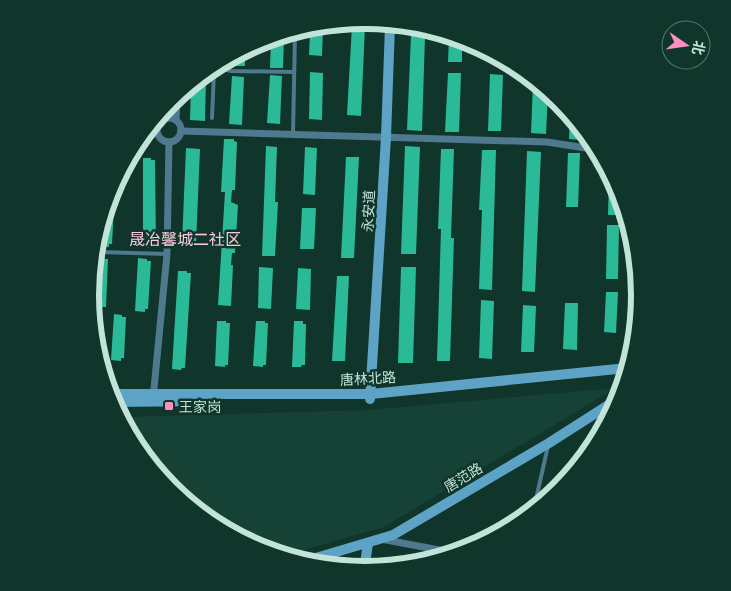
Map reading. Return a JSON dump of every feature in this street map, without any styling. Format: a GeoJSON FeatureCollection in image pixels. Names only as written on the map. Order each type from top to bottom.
{"type":"FeatureCollection","features":[{"type":"Feature","properties":{"kind":"main road","name":"永安道"},"geometry":{"type":"LineString","coordinates":[[371,396],[386,137],[390,30]]}},
{"type":"Feature","properties":{"kind":"main road","name":"唐林北路"},"geometry":{"type":"LineString","coordinates":[[371,396],[622,368]]}},
{"type":"Feature","properties":{"kind":"main road","name":"唐林北路"},"geometry":{"type":"LineString","coordinates":[[120,401],[153,398],[371,396],[620,375]]}},
{"type":"Feature","properties":{"kind":"main road","name":"唐林北路"},"geometry":{"type":"LineString","coordinates":[[118,395],[153,398]]}},
{"type":"Feature","properties":{"kind":"main road","name":"唐范路"},"geometry":{"type":"LineString","coordinates":[[317,558],[393,535],[549,443],[609,405]]}},
{"type":"Feature","properties":{"kind":"main road"},"geometry":{"type":"LineString","coordinates":[[365,562],[368,543]]}},
{"type":"Feature","properties":{"kind":"street"},"geometry":{"type":"LineString","coordinates":[[176,120],[177,107]]}},
{"type":"Feature","properties":{"kind":"street"},"geometry":{"type":"LineString","coordinates":[[156,130],[159,138],[169,142],[176,140],[181,131],[180,124],[172,118],[167,118]]}},
{"type":"Feature","properties":{"kind":"street"},"geometry":{"type":"LineString","coordinates":[[181,131],[547,142],[588,148]]}},
{"type":"Feature","properties":{"kind":"street"},"geometry":{"type":"LineString","coordinates":[[153,398],[167,254],[169,142]]}},
{"type":"Feature","properties":{"kind":"street"},"geometry":{"type":"LineString","coordinates":[[381,539],[443,551]]}},
{"type":"Feature","properties":{"kind":"lane"},"geometry":{"type":"LineString","coordinates":[[293,134],[295,38]]}},
{"type":"Feature","properties":{"kind":"lane"},"geometry":{"type":"LineString","coordinates":[[224,69],[231,71],[294,72]]}},
{"type":"Feature","properties":{"kind":"lane"},"geometry":{"type":"LineString","coordinates":[[212,118],[214,76]]}},
{"type":"Feature","properties":{"kind":"lane"},"geometry":{"type":"LineString","coordinates":[[102,252],[167,254]]}},
{"type":"Feature","properties":{"kind":"lane"},"geometry":{"type":"LineString","coordinates":[[536,500],[549,443]]}},
{"type":"Feature","properties":{"kind":"shaded area"},"geometry":{"type":"Polygon","coordinates":[[[616,388],[384,527],[295,553],[248,535],[232,527],[203,507],[177,484],[154,458],[128,417],[368,410],[616,388]]]}},
{"type":"Feature","properties":{"kind":"building"},"geometry":{"type":"Polygon","coordinates":[[[352,29],[365,29],[361,116],[347,115],[352,29]]]}},
{"type":"Feature","properties":{"kind":"building"},"geometry":{"type":"Polygon","coordinates":[[[323,32],[322,56],[309,55],[310,35],[323,32]]]}},
{"type":"Feature","properties":{"kind":"building"},"geometry":{"type":"Polygon","coordinates":[[[411,35],[425,36],[422,131],[407,130],[411,35]]]}},
{"type":"Feature","properties":{"kind":"building"},"geometry":{"type":"Polygon","coordinates":[[[284,42],[283,68],[270,68],[271,46],[284,42]]]}},
{"type":"Feature","properties":{"kind":"building"},"geometry":{"type":"Polygon","coordinates":[[[449,42],[462,47],[462,62],[448,62],[449,42]]]}},
{"type":"Feature","properties":{"kind":"building"},"geometry":{"type":"Polygon","coordinates":[[[245,58],[245,66],[231,66],[232,64],[245,58]]]}},
{"type":"Feature","properties":{"kind":"building"},"geometry":{"type":"Polygon","coordinates":[[[310,72],[323,73],[322,120],[309,119],[310,72]]]}},
{"type":"Feature","properties":{"kind":"building"},"geometry":{"type":"Polygon","coordinates":[[[448,73],[461,73],[459,132],[445,132],[448,73]]]}},
{"type":"Feature","properties":{"kind":"building"},"geometry":{"type":"Polygon","coordinates":[[[490,74],[503,75],[501,131],[488,131],[490,74]]]}},
{"type":"Feature","properties":{"kind":"building"},"geometry":{"type":"Polygon","coordinates":[[[270,75],[282,76],[280,124],[267,123],[270,75]]]}},
{"type":"Feature","properties":{"kind":"building"},"geometry":{"type":"Polygon","coordinates":[[[232,76],[244,77],[242,125],[229,124],[232,76]]]}},
{"type":"Feature","properties":{"kind":"building"},"geometry":{"type":"Polygon","coordinates":[[[206,82],[205,121],[190,120],[191,94],[206,82]]]}},
{"type":"Feature","properties":{"kind":"building"},"geometry":{"type":"Polygon","coordinates":[[[533,88],[548,101],[546,134],[531,133],[533,88]]]}},
{"type":"Feature","properties":{"kind":"building"},"geometry":{"type":"Polygon","coordinates":[[[570,124],[580,137],[580,140],[569,139],[570,124]]]}},
{"type":"Feature","properties":{"kind":"building"},"geometry":{"type":"Polygon","coordinates":[[[224,139],[234,139],[237,142],[235,190],[232,190],[231,202],[238,205],[235,253],[232,253],[231,265],[233,265],[231,306],[218,305],[225,192],[221,192],[224,139]]]}},
{"type":"Feature","properties":{"kind":"building"},"geometry":{"type":"Polygon","coordinates":[[[266,146],[277,147],[275,202],[278,202],[275,256],[262,256],[266,146]]]}},
{"type":"Feature","properties":{"kind":"building"},"geometry":{"type":"Polygon","coordinates":[[[405,146],[420,147],[416,254],[401,254],[405,146]]]}},
{"type":"Feature","properties":{"kind":"building"},"geometry":{"type":"Polygon","coordinates":[[[305,147],[317,148],[315,195],[303,194],[305,147]]]}},
{"type":"Feature","properties":{"kind":"building"},"geometry":{"type":"Polygon","coordinates":[[[186,148],[200,149],[196,243],[182,243],[186,148]]]}},
{"type":"Feature","properties":{"kind":"building"},"geometry":{"type":"Polygon","coordinates":[[[441,149],[454,149],[451,238],[454,238],[450,361],[437,361],[441,229],[438,229],[441,149]]]}},
{"type":"Feature","properties":{"kind":"building"},"geometry":{"type":"Polygon","coordinates":[[[482,150],[496,150],[492,290],[479,289],[482,210],[479,210],[482,150]]]}},
{"type":"Feature","properties":{"kind":"building"},"geometry":{"type":"Polygon","coordinates":[[[527,151],[541,152],[535,292],[522,291],[527,151]]]}},
{"type":"Feature","properties":{"kind":"building"},"geometry":{"type":"Polygon","coordinates":[[[568,153],[580,153],[578,207],[566,207],[568,153]]]}},
{"type":"Feature","properties":{"kind":"building"},"geometry":{"type":"Polygon","coordinates":[[[346,157],[359,157],[354,258],[341,258],[346,157]]]}},
{"type":"Feature","properties":{"kind":"building"},"geometry":{"type":"Polygon","coordinates":[[[143,158],[155,160],[156,248],[143,248],[143,158]]]}},
{"type":"Feature","properties":{"kind":"building"},"geometry":{"type":"Polygon","coordinates":[[[609,186],[620,215],[608,215],[609,186]]]}},
{"type":"Feature","properties":{"kind":"building"},"geometry":{"type":"Polygon","coordinates":[[[114,207],[112,244],[109,244],[109,247],[103,246],[114,207]]]}},
{"type":"Feature","properties":{"kind":"building"},"geometry":{"type":"Polygon","coordinates":[[[302,208],[316,208],[314,249],[300,249],[302,208]]]}},
{"type":"Feature","properties":{"kind":"building"},"geometry":{"type":"Polygon","coordinates":[[[607,225],[619,225],[618,279],[606,279],[607,225]]]}},
{"type":"Feature","properties":{"kind":"building"},"geometry":{"type":"Polygon","coordinates":[[[102,257],[108,259],[106,307],[102,307],[102,310],[99,310],[99,278],[102,257]]]}},
{"type":"Feature","properties":{"kind":"building"},"geometry":{"type":"Polygon","coordinates":[[[138,258],[151,261],[148,309],[145,309],[145,312],[135,311],[138,258]]]}},
{"type":"Feature","properties":{"kind":"building"},"geometry":{"type":"Polygon","coordinates":[[[259,267],[273,268],[271,309],[258,308],[259,267]]]}},
{"type":"Feature","properties":{"kind":"building"},"geometry":{"type":"Polygon","coordinates":[[[401,267],[416,267],[413,363],[398,363],[401,267]]]}},
{"type":"Feature","properties":{"kind":"building"},"geometry":{"type":"Polygon","coordinates":[[[298,268],[311,269],[310,310],[296,309],[298,268]]]}},
{"type":"Feature","properties":{"kind":"building"},"geometry":{"type":"Polygon","coordinates":[[[178,271],[191,273],[185,368],[181,370],[172,369],[178,271]]]}},
{"type":"Feature","properties":{"kind":"building"},"geometry":{"type":"Polygon","coordinates":[[[337,276],[349,276],[345,361],[332,361],[337,276]]]}},
{"type":"Feature","properties":{"kind":"building"},"geometry":{"type":"Polygon","coordinates":[[[606,292],[618,292],[616,333],[604,332],[606,292]]]}},
{"type":"Feature","properties":{"kind":"building"},"geometry":{"type":"Polygon","coordinates":[[[481,300],[494,301],[492,359],[479,358],[481,300]]]}},
{"type":"Feature","properties":{"kind":"building"},"geometry":{"type":"Polygon","coordinates":[[[565,303],[578,303],[577,350],[563,349],[565,303]]]}},
{"type":"Feature","properties":{"kind":"building"},"geometry":{"type":"Polygon","coordinates":[[[523,305],[536,306],[534,352],[521,352],[523,305]]]}},
{"type":"Feature","properties":{"kind":"building"},"geometry":{"type":"Polygon","coordinates":[[[114,314],[126,317],[124,358],[121,358],[121,361],[111,360],[114,314]]]}},
{"type":"Feature","properties":{"kind":"building"},"geometry":{"type":"Polygon","coordinates":[[[217,321],[230,323],[228,365],[225,365],[225,367],[215,366],[217,321]]]}},
{"type":"Feature","properties":{"kind":"building"},"geometry":{"type":"Polygon","coordinates":[[[256,321],[268,323],[266,365],[263,365],[263,367],[253,366],[256,321]]]}},
{"type":"Feature","properties":{"kind":"building"},"geometry":{"type":"Polygon","coordinates":[[[294,321],[303,321],[303,324],[306,324],[305,365],[301,367],[292,367],[294,321]]]}},
{"type":"Feature","properties":{"kind":"place","name":"王家岗"},"geometry":{"type":"Point","coordinates":[169,406]}},
{"type":"Feature","properties":{"kind":"district","name":"晟冶馨城二社区"},"geometry":{"type":"Point","coordinates":[185,238]}}]}
